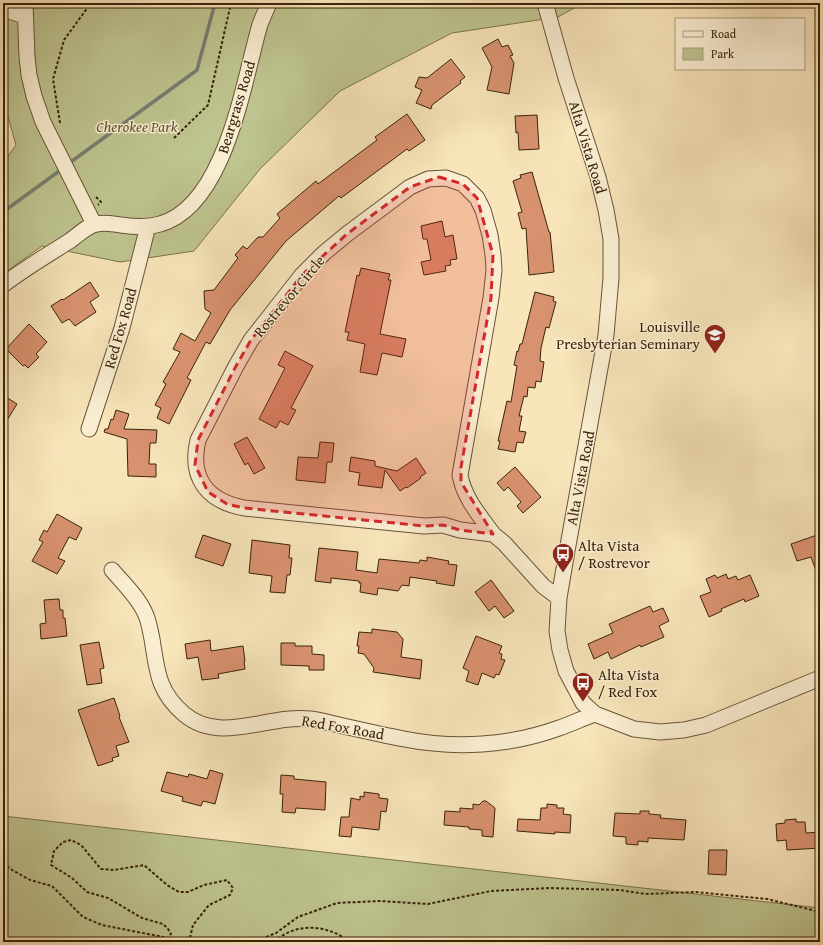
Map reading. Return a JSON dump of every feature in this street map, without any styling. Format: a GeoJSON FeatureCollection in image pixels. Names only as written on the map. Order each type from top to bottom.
{"type":"FeatureCollection","features":[{"type":"Feature","properties":{"kind":"street","name":"Beargrass Road"},"geometry":{"type":"LineString","coordinates":[[94,224],[105,223],[139,227],[159,225],[179,215],[197,198],[209,180],[227,145],[260,26],[269,3]]}},
{"type":"Feature","properties":{"kind":"street","name":"Alta Vista Road"},"geometry":{"type":"LineString","coordinates":[[545,3],[566,78],[598,177],[606,210],[610,239],[611,278],[606,335],[567,551],[560,598],[558,631],[560,650],[566,671],[583,703],[595,714],[634,729],[660,732],[684,730],[706,725],[820,678]]}},
{"type":"Feature","properties":{"kind":"street"},"geometry":{"type":"LineString","coordinates":[[3,8],[25,9],[29,69],[34,96],[43,122],[57,148],[89,198],[94,224],[43,256],[3,286]]}},
{"type":"Feature","properties":{"kind":"street","name":"Rostrevor Circle"},"geometry":{"type":"LineString","coordinates":[[493,534],[460,530],[443,525],[424,526],[233,506],[208,492],[199,479],[195,465],[195,453],[198,440],[236,366],[251,340],[302,275],[324,253],[347,234],[410,187],[428,179],[446,178],[463,184],[477,198],[483,210],[491,242],[494,270],[491,298],[460,475],[465,492],[493,534],[504,543],[544,586],[560,598]]}},
{"type":"Feature","properties":{"kind":"street","name":"Red Fox Road"},"geometry":{"type":"LineString","coordinates":[[89,429],[122,328],[148,226]]}},
{"type":"Feature","properties":{"kind":"street","name":"Red Fox Road"},"geometry":{"type":"LineString","coordinates":[[112,570],[138,601],[145,613],[150,627],[156,664],[162,688],[174,706],[186,716],[212,727],[228,728],[290,718],[310,719],[405,739],[427,742],[492,744],[516,740],[558,729],[595,714]]}},
{"type":"Feature","properties":{"kind":"path"},"geometry":{"type":"LineString","coordinates":[[60,126],[53,79],[64,40],[91,3]]}},
{"type":"Feature","properties":{"kind":"path"},"geometry":{"type":"LineString","coordinates":[[174,138],[208,105],[231,3]]}},
{"type":"Feature","properties":{"kind":"path"},"geometry":{"type":"LineString","coordinates":[[89,198],[101,202]]}},
{"type":"Feature","properties":{"kind":"path"},"geometry":{"type":"LineString","coordinates":[[3,863],[30,880],[52,886],[83,917],[102,926],[168,938],[171,934],[163,924],[142,918],[108,898],[87,892],[72,878],[51,865],[54,851],[63,842],[71,840],[81,845],[101,869],[114,870],[144,865],[167,885],[179,892],[188,892],[204,885],[227,880],[233,888],[230,895],[209,905],[193,925],[190,942]]}},
{"type":"Feature","properties":{"kind":"path"},"geometry":{"type":"LineString","coordinates":[[247,942],[254,942],[276,933],[298,916],[337,903],[380,901],[428,904],[491,891],[549,888],[620,890],[645,894],[696,892],[767,899],[820,912]]}},
{"type":"Feature","properties":{"kind":"path"},"geometry":{"type":"LineString","coordinates":[[274,942],[292,930],[308,927],[322,928],[335,932],[350,942]]}},
{"type":"Feature","properties":{"kind":"highlighted area"},"geometry":{"type":"Polygon","coordinates":[[[439,177],[463,184],[477,198],[493,255],[491,298],[461,467],[461,482],[493,534],[460,530],[443,525],[424,526],[244,508],[227,504],[208,492],[195,465],[198,440],[236,366],[251,340],[302,275],[347,234],[410,187],[439,177]]]}},
{"type":"Feature","properties":{"kind":"green space","name":"Cherokee Park"},"geometry":{"type":"Polygon","coordinates":[[[3,3],[583,3],[558,17],[452,33],[340,91],[260,169],[194,251],[120,262],[42,246],[3,274],[3,163],[16,145],[3,99],[3,3]]]}},
{"type":"Feature","properties":{"kind":"green space"},"geometry":{"type":"Polygon","coordinates":[[[3,816],[820,908],[820,942],[3,942],[3,816]]]}},
{"type":"Feature","properties":{"kind":"building"},"geometry":{"type":"Polygon","coordinates":[[[498,39],[502,47],[508,45],[513,55],[510,56],[514,63],[509,94],[487,90],[492,67],[482,48],[498,39]]]}},
{"type":"Feature","properties":{"kind":"building"},"geometry":{"type":"Polygon","coordinates":[[[451,59],[465,77],[460,81],[461,83],[432,105],[431,109],[416,103],[422,90],[415,87],[419,77],[427,78],[451,59]]]}},
{"type":"Feature","properties":{"kind":"building"},"geometry":{"type":"Polygon","coordinates":[[[407,114],[425,140],[409,151],[407,149],[341,198],[339,196],[286,241],[230,310],[210,344],[206,342],[187,378],[191,380],[169,424],[157,418],[161,408],[155,405],[166,384],[163,382],[180,352],[173,349],[181,333],[195,341],[211,313],[205,309],[204,291],[214,290],[238,258],[235,255],[243,246],[247,249],[258,237],[263,237],[280,218],[277,214],[316,181],[318,184],[377,140],[375,137],[407,114]]]}},
{"type":"Feature","properties":{"kind":"building"},"geometry":{"type":"Polygon","coordinates":[[[537,115],[539,149],[519,150],[515,116],[537,115]]]}},
{"type":"Feature","properties":{"kind":"building"},"geometry":{"type":"Polygon","coordinates":[[[532,172],[550,232],[554,272],[529,275],[526,228],[522,229],[518,213],[522,212],[513,181],[521,178],[520,175],[532,172]]]}},
{"type":"Feature","properties":{"kind":"building"},"geometry":{"type":"Polygon","coordinates":[[[442,221],[445,237],[453,235],[457,259],[450,260],[451,265],[445,266],[446,271],[424,275],[421,262],[431,260],[427,239],[423,239],[421,226],[442,221]]]}},
{"type":"Feature","properties":{"kind":"building"},"geometry":{"type":"Polygon","coordinates":[[[361,268],[390,274],[388,280],[391,280],[380,334],[406,339],[402,357],[382,353],[377,375],[360,372],[365,344],[347,340],[349,332],[345,332],[357,275],[359,276],[361,268]]]}},
{"type":"Feature","properties":{"kind":"building"},"geometry":{"type":"Polygon","coordinates":[[[90,282],[99,296],[90,302],[96,312],[75,326],[69,319],[62,323],[51,306],[90,282]]]}},
{"type":"Feature","properties":{"kind":"building"},"geometry":{"type":"Polygon","coordinates":[[[535,292],[554,297],[553,301],[556,302],[549,328],[546,327],[541,348],[540,361],[544,362],[541,382],[536,381],[535,388],[528,387],[527,397],[524,396],[519,416],[522,416],[519,431],[526,432],[523,443],[517,442],[515,452],[498,449],[500,441],[498,441],[507,401],[511,402],[517,366],[514,365],[517,351],[518,352],[520,344],[522,344],[535,292]]]}},
{"type":"Feature","properties":{"kind":"building"},"geometry":{"type":"Polygon","coordinates":[[[29,324],[47,342],[36,354],[39,357],[28,368],[25,365],[23,366],[6,349],[29,324]]]}},
{"type":"Feature","properties":{"kind":"building"},"geometry":{"type":"Polygon","coordinates":[[[285,351],[313,366],[291,408],[296,410],[288,425],[280,421],[276,428],[259,419],[285,368],[278,365],[285,351]]]}},
{"type":"Feature","properties":{"kind":"building"},"geometry":{"type":"Polygon","coordinates":[[[3,395],[17,404],[3,427],[3,395]]]}},
{"type":"Feature","properties":{"kind":"building"},"geometry":{"type":"Polygon","coordinates":[[[116,410],[129,414],[124,429],[157,430],[156,443],[150,443],[149,464],[156,464],[156,477],[128,476],[127,439],[104,432],[105,429],[108,429],[111,419],[113,420],[116,410]]]}},
{"type":"Feature","properties":{"kind":"building"},"geometry":{"type":"Polygon","coordinates":[[[247,437],[265,468],[254,474],[248,463],[245,465],[234,444],[247,437]]]}},
{"type":"Feature","properties":{"kind":"building"},"geometry":{"type":"Polygon","coordinates":[[[320,442],[334,443],[332,462],[327,462],[325,483],[296,480],[298,457],[318,458],[320,442]]]}},
{"type":"Feature","properties":{"kind":"building"},"geometry":{"type":"Polygon","coordinates":[[[351,457],[375,461],[375,466],[397,471],[416,458],[426,473],[407,488],[406,487],[400,491],[385,470],[382,488],[358,485],[360,473],[349,471],[351,457]]]}},
{"type":"Feature","properties":{"kind":"building"},"geometry":{"type":"Polygon","coordinates":[[[515,467],[541,497],[523,513],[517,506],[521,502],[508,487],[504,491],[497,483],[515,467]]]}},
{"type":"Feature","properties":{"kind":"building"},"geometry":{"type":"Polygon","coordinates":[[[57,514],[82,528],[76,540],[69,537],[58,558],[65,561],[57,574],[32,561],[43,542],[39,540],[44,530],[47,532],[57,514]]]}},
{"type":"Feature","properties":{"kind":"building"},"geometry":{"type":"Polygon","coordinates":[[[820,534],[819,579],[811,557],[797,561],[791,544],[820,534]]]}},
{"type":"Feature","properties":{"kind":"building"},"geometry":{"type":"Polygon","coordinates":[[[203,535],[231,544],[223,566],[195,557],[203,535]]]}},
{"type":"Feature","properties":{"kind":"building"},"geometry":{"type":"Polygon","coordinates":[[[252,540],[290,545],[289,558],[292,558],[290,575],[287,575],[285,593],[270,592],[272,576],[249,573],[252,540]]]}},
{"type":"Feature","properties":{"kind":"building"},"geometry":{"type":"Polygon","coordinates":[[[319,548],[358,552],[356,570],[377,573],[379,559],[419,563],[420,560],[427,561],[427,557],[449,561],[448,564],[457,565],[454,586],[436,583],[437,581],[410,577],[409,586],[402,585],[398,591],[378,588],[377,595],[360,592],[361,583],[359,583],[359,581],[331,578],[331,583],[315,581],[319,548]]]}},
{"type":"Feature","properties":{"kind":"building"},"geometry":{"type":"Polygon","coordinates":[[[726,574],[728,579],[736,576],[738,580],[750,575],[759,596],[745,602],[744,599],[721,609],[722,611],[709,617],[700,596],[711,592],[706,579],[715,575],[717,578],[726,574]]]}},
{"type":"Feature","properties":{"kind":"building"},"geometry":{"type":"Polygon","coordinates":[[[491,580],[514,611],[504,618],[495,606],[489,611],[475,592],[491,580]]]}},
{"type":"Feature","properties":{"kind":"building"},"geometry":{"type":"Polygon","coordinates":[[[59,599],[60,610],[63,610],[63,618],[65,618],[67,636],[41,639],[40,624],[46,623],[44,600],[59,599]]]}},
{"type":"Feature","properties":{"kind":"building"},"geometry":{"type":"Polygon","coordinates":[[[650,606],[653,612],[663,608],[669,621],[659,626],[664,637],[641,647],[640,645],[611,659],[608,652],[594,659],[588,644],[613,633],[609,624],[650,606]]]}},
{"type":"Feature","properties":{"kind":"building"},"geometry":{"type":"Polygon","coordinates":[[[372,629],[397,632],[403,639],[401,657],[422,660],[420,679],[373,672],[374,668],[364,654],[358,653],[359,646],[357,646],[359,632],[372,633],[372,629]]]}},
{"type":"Feature","properties":{"kind":"building"},"geometry":{"type":"Polygon","coordinates":[[[476,636],[502,646],[499,653],[502,654],[501,659],[505,660],[499,675],[496,674],[494,678],[482,673],[478,685],[466,681],[469,671],[463,668],[476,636]]]}},
{"type":"Feature","properties":{"kind":"building"},"geometry":{"type":"Polygon","coordinates":[[[210,640],[211,651],[243,646],[245,669],[218,674],[219,678],[202,680],[198,657],[187,659],[185,644],[210,640]]]}},
{"type":"Feature","properties":{"kind":"building"},"geometry":{"type":"Polygon","coordinates":[[[99,642],[104,668],[100,669],[102,683],[87,685],[80,645],[99,642]]]}},
{"type":"Feature","properties":{"kind":"building"},"geometry":{"type":"Polygon","coordinates":[[[281,643],[295,643],[295,646],[312,646],[312,654],[324,655],[324,670],[309,670],[309,666],[281,665],[281,643]]]}},
{"type":"Feature","properties":{"kind":"building"},"geometry":{"type":"Polygon","coordinates":[[[114,698],[120,716],[119,717],[129,742],[116,746],[119,756],[112,758],[113,761],[98,766],[78,710],[114,698]]]}},
{"type":"Feature","properties":{"kind":"building"},"geometry":{"type":"Polygon","coordinates":[[[210,770],[223,774],[215,804],[203,801],[201,806],[182,801],[183,797],[161,791],[167,772],[188,777],[189,774],[207,779],[210,770]]]}},
{"type":"Feature","properties":{"kind":"building"},"geometry":{"type":"Polygon","coordinates":[[[281,775],[294,776],[294,779],[326,782],[325,810],[296,808],[295,813],[282,812],[283,794],[280,794],[281,775]]]}},
{"type":"Feature","properties":{"kind":"building"},"geometry":{"type":"Polygon","coordinates":[[[364,792],[379,794],[379,798],[388,799],[386,812],[381,811],[379,830],[352,827],[351,837],[339,836],[341,817],[349,817],[351,798],[360,800],[360,796],[364,797],[364,792]]]}},
{"type":"Feature","properties":{"kind":"building"},"geometry":{"type":"Polygon","coordinates":[[[483,801],[486,801],[495,808],[493,837],[482,836],[482,830],[469,829],[469,827],[444,825],[445,811],[460,812],[460,808],[473,809],[473,804],[479,805],[483,801]]]}},
{"type":"Feature","properties":{"kind":"building"},"geometry":{"type":"Polygon","coordinates":[[[547,804],[557,805],[557,808],[564,808],[563,814],[571,815],[570,833],[555,832],[555,834],[517,831],[518,819],[540,820],[541,808],[547,808],[547,804]]]}},
{"type":"Feature","properties":{"kind":"building"},"geometry":{"type":"Polygon","coordinates":[[[640,811],[649,811],[649,814],[661,815],[660,818],[686,820],[684,840],[648,838],[648,842],[638,841],[638,845],[626,844],[626,837],[613,836],[615,813],[640,814],[640,811]]]}},
{"type":"Feature","properties":{"kind":"building"},"geometry":{"type":"Polygon","coordinates":[[[796,819],[796,822],[805,822],[806,833],[820,832],[820,848],[787,850],[786,840],[777,841],[776,824],[785,823],[785,820],[796,819]]]}},
{"type":"Feature","properties":{"kind":"building"},"geometry":{"type":"Polygon","coordinates":[[[709,850],[727,850],[726,875],[708,874],[709,850]]]}},
{"type":"Feature","properties":{"kind":"waterway"},"geometry":{"type":"LineString","coordinates":[[68,164],[197,70],[215,3]]}},
{"type":"Feature","properties":{"kind":"waterway"},"geometry":{"type":"LineString","coordinates":[[3,212],[62,169]]}},
{"type":"Feature","properties":{"kind":"place","name":"Louisville Presbyterian Seminary"},"geometry":{"type":"Point","coordinates":[715,354]}},
{"type":"Feature","properties":{"kind":"place","name":"Alta Vista / Rostrevor"},"geometry":{"type":"Point","coordinates":[563,574]}},
{"type":"Feature","properties":{"kind":"place","name":"Alta Vista / Red Fox"},"geometry":{"type":"Point","coordinates":[583,702]}}]}
